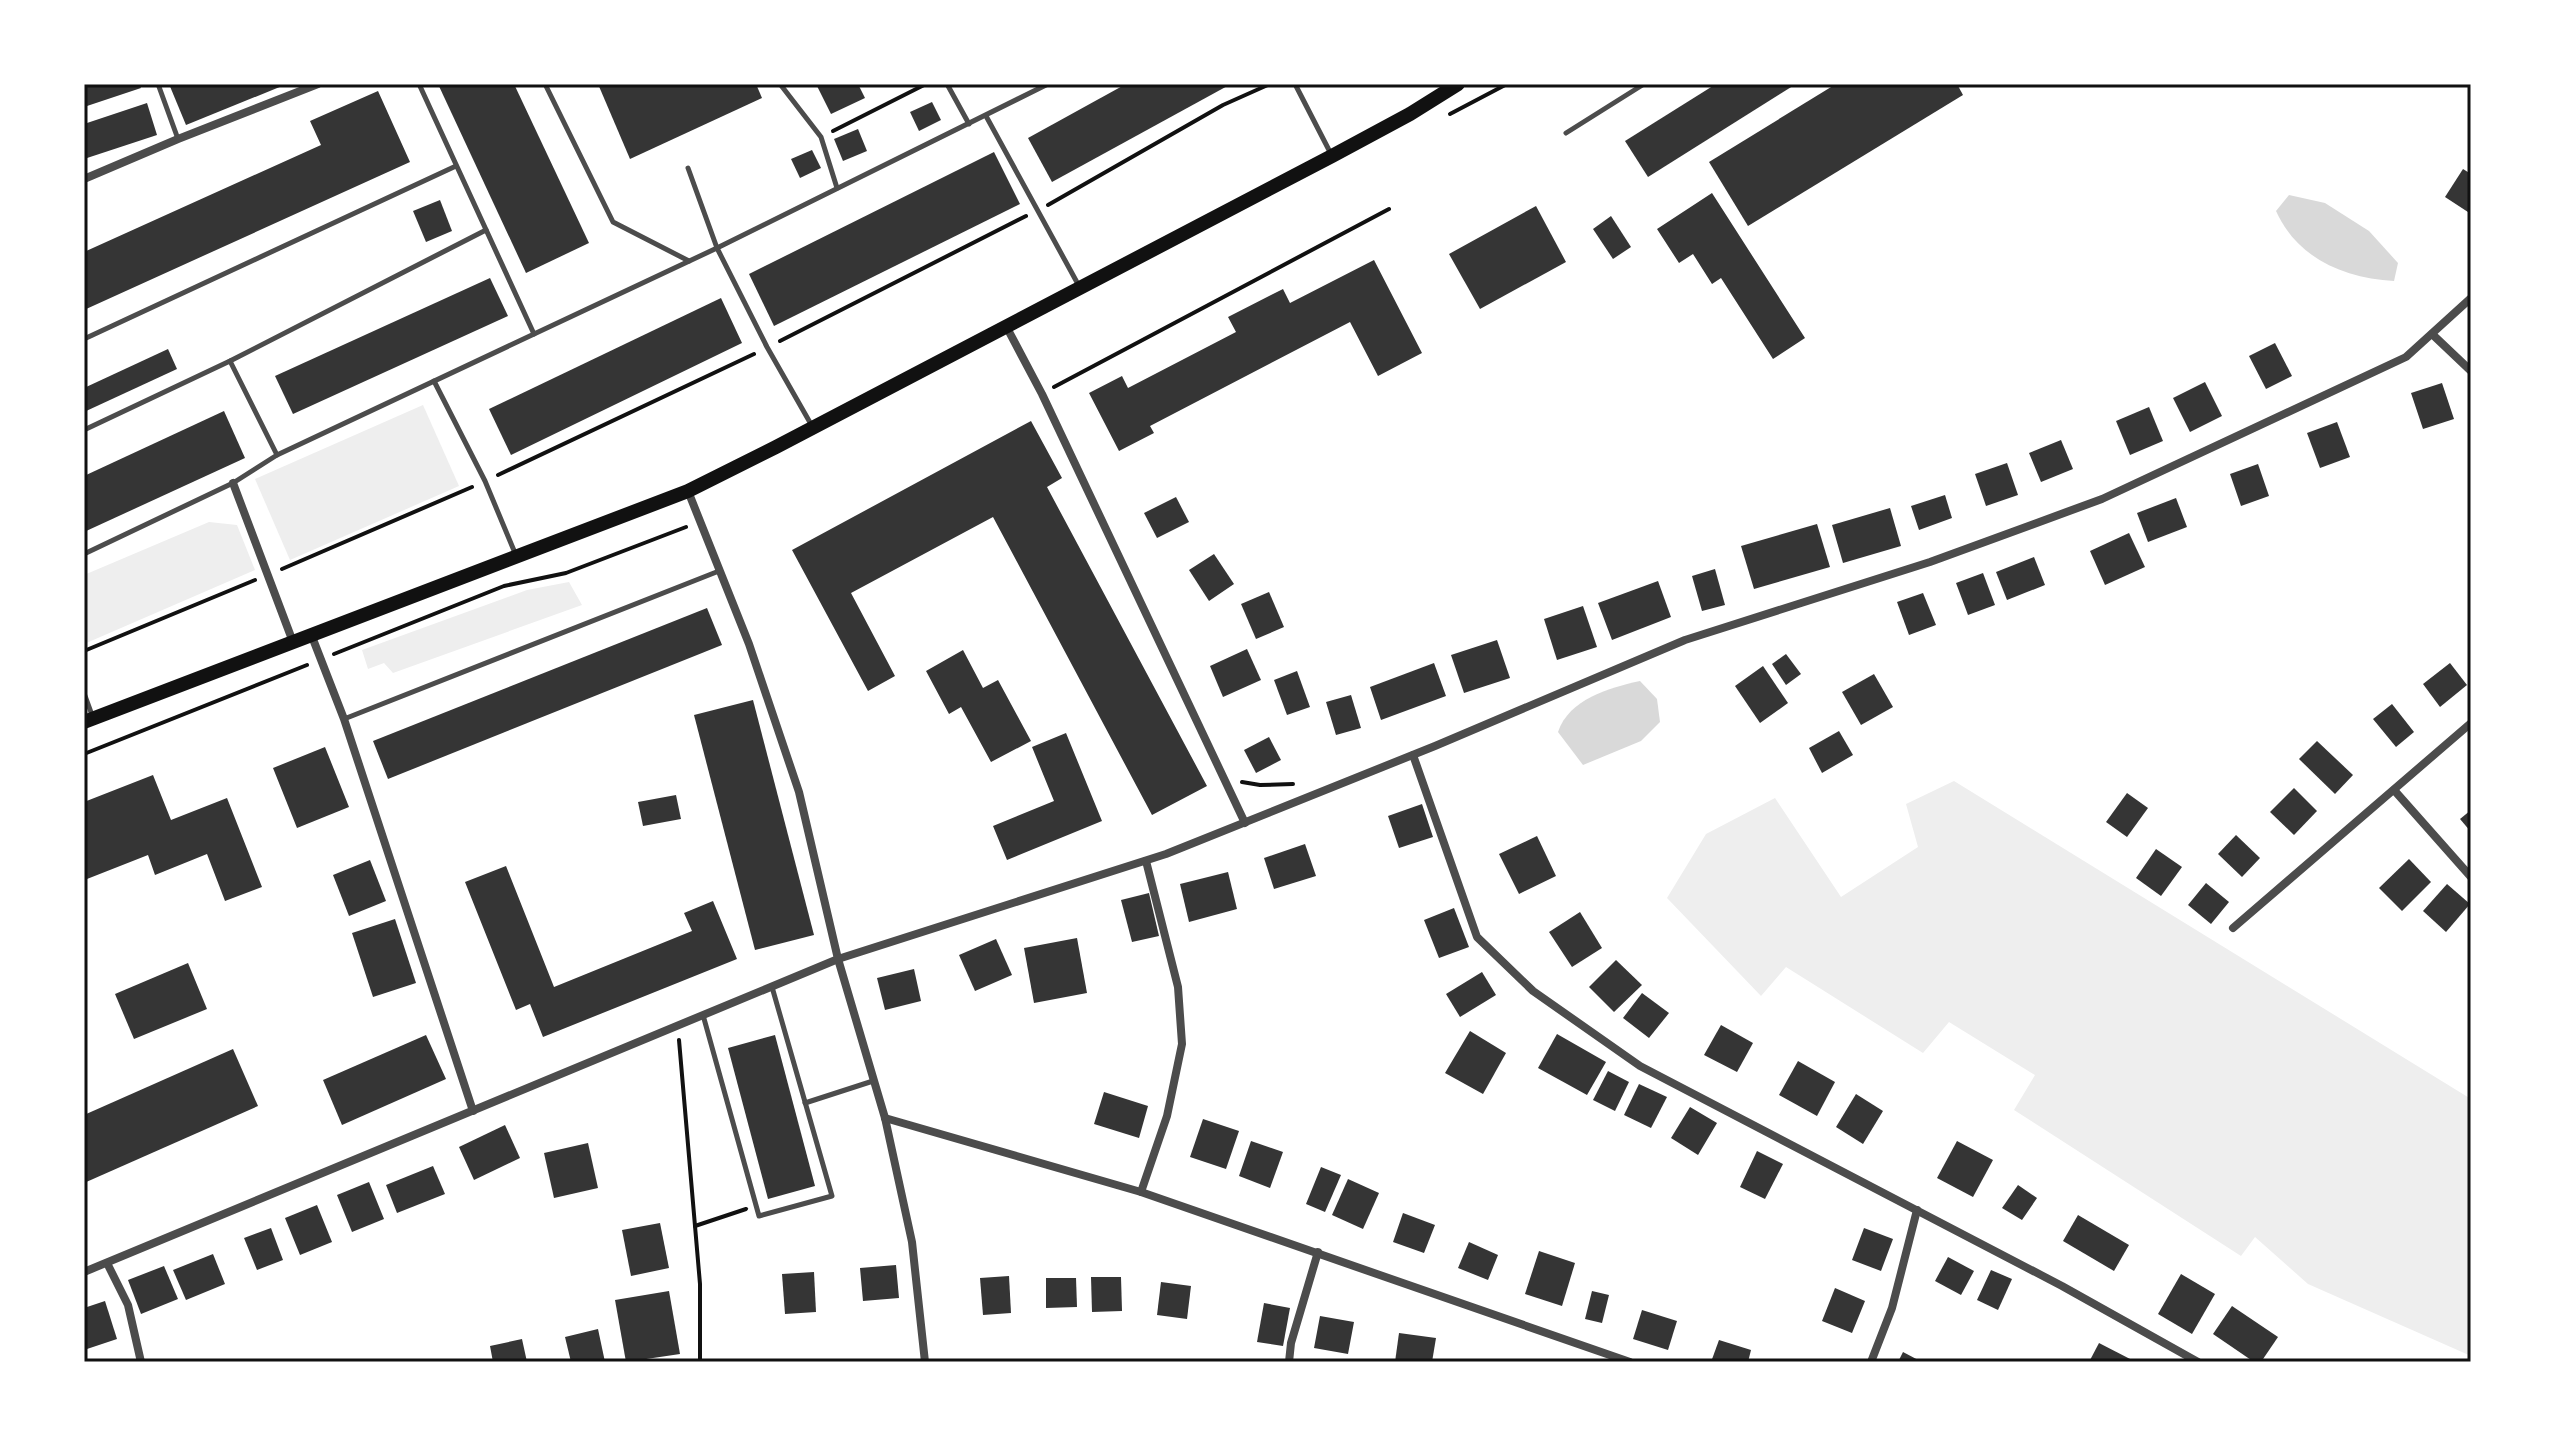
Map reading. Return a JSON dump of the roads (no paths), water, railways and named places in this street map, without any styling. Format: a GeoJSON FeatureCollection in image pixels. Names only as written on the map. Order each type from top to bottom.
{"type":"FeatureCollection","features":[{"type":"Feature","properties":{"kind":"main road"},"geometry":{"type":"LineString","coordinates":[[89,720],[688,491],[1332,156],[1458,84]]}},
{"type":"Feature","properties":{"kind":"street"},"geometry":{"type":"LineString","coordinates":[[84,179],[318,84]]}},
{"type":"Feature","properties":{"kind":"street"},"geometry":{"type":"LineString","coordinates":[[84,1272],[838,959],[1146,861],[1413,755],[1685,640],[1930,562],[2102,499],[2406,357],[2471,298]]}},
{"type":"Feature","properties":{"kind":"street"},"geometry":{"type":"LineString","coordinates":[[1006,325],[1042,394],[1245,823]]}},
{"type":"Feature","properties":{"kind":"street"},"geometry":{"type":"LineString","coordinates":[[2432,334],[2471,371]]}},
{"type":"Feature","properties":{"kind":"street"},"geometry":{"type":"LineString","coordinates":[[233,483],[293,642]]}},
{"type":"Feature","properties":{"kind":"street"},"geometry":{"type":"LineString","coordinates":[[688,491],[749,644],[799,792],[838,959],[885,1118],[912,1242],[925,1362]]}},
{"type":"Feature","properties":{"kind":"street"},"geometry":{"type":"LineString","coordinates":[[311,634],[344,719],[473,1111]]}},
{"type":"Feature","properties":{"kind":"street"},"geometry":{"type":"LineString","coordinates":[[2233,928],[2471,723]]}},
{"type":"Feature","properties":{"kind":"street"},"geometry":{"type":"LineString","coordinates":[[1413,755],[1477,937],[1533,991],[1640,1066],[2062,1286],[2198,1362]]}},
{"type":"Feature","properties":{"kind":"street"},"geometry":{"type":"LineString","coordinates":[[2394,790],[2471,877]]}},
{"type":"Feature","properties":{"kind":"street"},"geometry":{"type":"LineString","coordinates":[[1141,1192],[1167,1116],[1182,1044],[1178,987],[1146,861]]}},
{"type":"Feature","properties":{"kind":"street"},"geometry":{"type":"LineString","coordinates":[[885,1118],[1141,1192],[1630,1362]]}},
{"type":"Feature","properties":{"kind":"street"},"geometry":{"type":"LineString","coordinates":[[1871,1362],[1892,1308],[1917,1210]]}},
{"type":"Feature","properties":{"kind":"street"},"geometry":{"type":"LineString","coordinates":[[1289,1362],[1291,1343],[1318,1252]]}},
{"type":"Feature","properties":{"kind":"street"},"geometry":{"type":"LineString","coordinates":[[107,1263],[128,1305],[141,1362]]}},
{"type":"Feature","properties":{"kind":"lane"},"geometry":{"type":"LineString","coordinates":[[158,84],[178,139]]}},
{"type":"Feature","properties":{"kind":"lane"},"geometry":{"type":"LineString","coordinates":[[419,84],[534,334]]}},
{"type":"Feature","properties":{"kind":"lane"},"geometry":{"type":"LineString","coordinates":[[545,84],[613,222],[690,261]]}},
{"type":"Feature","properties":{"kind":"lane"},"geometry":{"type":"LineString","coordinates":[[780,84],[821,137],[837,188]]}},
{"type":"Feature","properties":{"kind":"lane"},"geometry":{"type":"LineString","coordinates":[[947,84],[969,124]]}},
{"type":"Feature","properties":{"kind":"lane"},"geometry":{"type":"LineString","coordinates":[[84,554],[233,483],[277,455],[690,261],[1048,84]]}},
{"type":"Feature","properties":{"kind":"lane"},"geometry":{"type":"LineString","coordinates":[[1295,84],[1332,156]]}},
{"type":"Feature","properties":{"kind":"lane"},"geometry":{"type":"LineString","coordinates":[[1566,133],[1644,84]]}},
{"type":"Feature","properties":{"kind":"lane"},"geometry":{"type":"LineString","coordinates":[[986,115],[1079,287]]}},
{"type":"Feature","properties":{"kind":"lane"},"geometry":{"type":"LineString","coordinates":[[84,339],[456,166]]}},
{"type":"Feature","properties":{"kind":"lane"},"geometry":{"type":"LineString","coordinates":[[688,168],[717,248],[767,347],[813,428]]}},
{"type":"Feature","properties":{"kind":"lane"},"geometry":{"type":"LineString","coordinates":[[84,430],[230,361],[486,230]]}},
{"type":"Feature","properties":{"kind":"lane"},"geometry":{"type":"LineString","coordinates":[[230,361],[277,455]]}},
{"type":"Feature","properties":{"kind":"lane"},"geometry":{"type":"LineString","coordinates":[[434,381],[485,481],[516,556]]}},
{"type":"Feature","properties":{"kind":"lane"},"geometry":{"type":"LineString","coordinates":[[344,719],[719,570]]}},
{"type":"Feature","properties":{"kind":"lane"},"geometry":{"type":"LineString","coordinates":[[84,693],[89,720]]}},
{"type":"Feature","properties":{"kind":"lane"},"geometry":{"type":"LineString","coordinates":[[703,1015],[759,1216],[832,1196],[772,987]]}},
{"type":"Feature","properties":{"kind":"lane"},"geometry":{"type":"LineString","coordinates":[[805,1103],[875,1081]]}}]}
